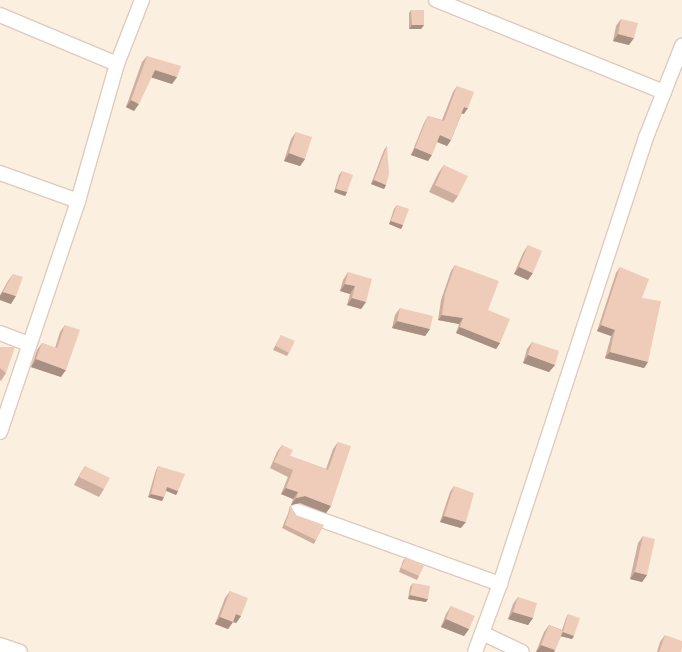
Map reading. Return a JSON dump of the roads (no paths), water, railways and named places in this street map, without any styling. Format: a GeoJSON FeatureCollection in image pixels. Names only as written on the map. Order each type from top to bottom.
{"type":"FeatureCollection","features":[{"type":"Feature","properties":{"kind":"street"},"geometry":{"type":"LineString","coordinates":[[0,432],[78,201],[117,64],[142,0]]}},
{"type":"Feature","properties":{"kind":"street"},"geometry":{"type":"LineString","coordinates":[[436,0],[664,92]]}},
{"type":"Feature","properties":{"kind":"street"},"geometry":{"type":"LineString","coordinates":[[0,16],[117,64]]}},
{"type":"Feature","properties":{"kind":"street"},"geometry":{"type":"LineString","coordinates":[[475,652],[500,584],[647,135],[682,46]]}},
{"type":"Feature","properties":{"kind":"street"},"geometry":{"type":"LineString","coordinates":[[0,173],[78,201]]}},
{"type":"Feature","properties":{"kind":"street"},"geometry":{"type":"LineString","coordinates":[[0,333],[30,344]]}},
{"type":"Feature","properties":{"kind":"street"},"geometry":{"type":"LineString","coordinates":[[297,511],[500,584]]}},
{"type":"Feature","properties":{"kind":"street"},"geometry":{"type":"LineString","coordinates":[[482,633],[522,652]]}},
{"type":"Feature","properties":{"kind":"street"},"geometry":{"type":"LineString","coordinates":[[0,645],[20,652]]}}]}
